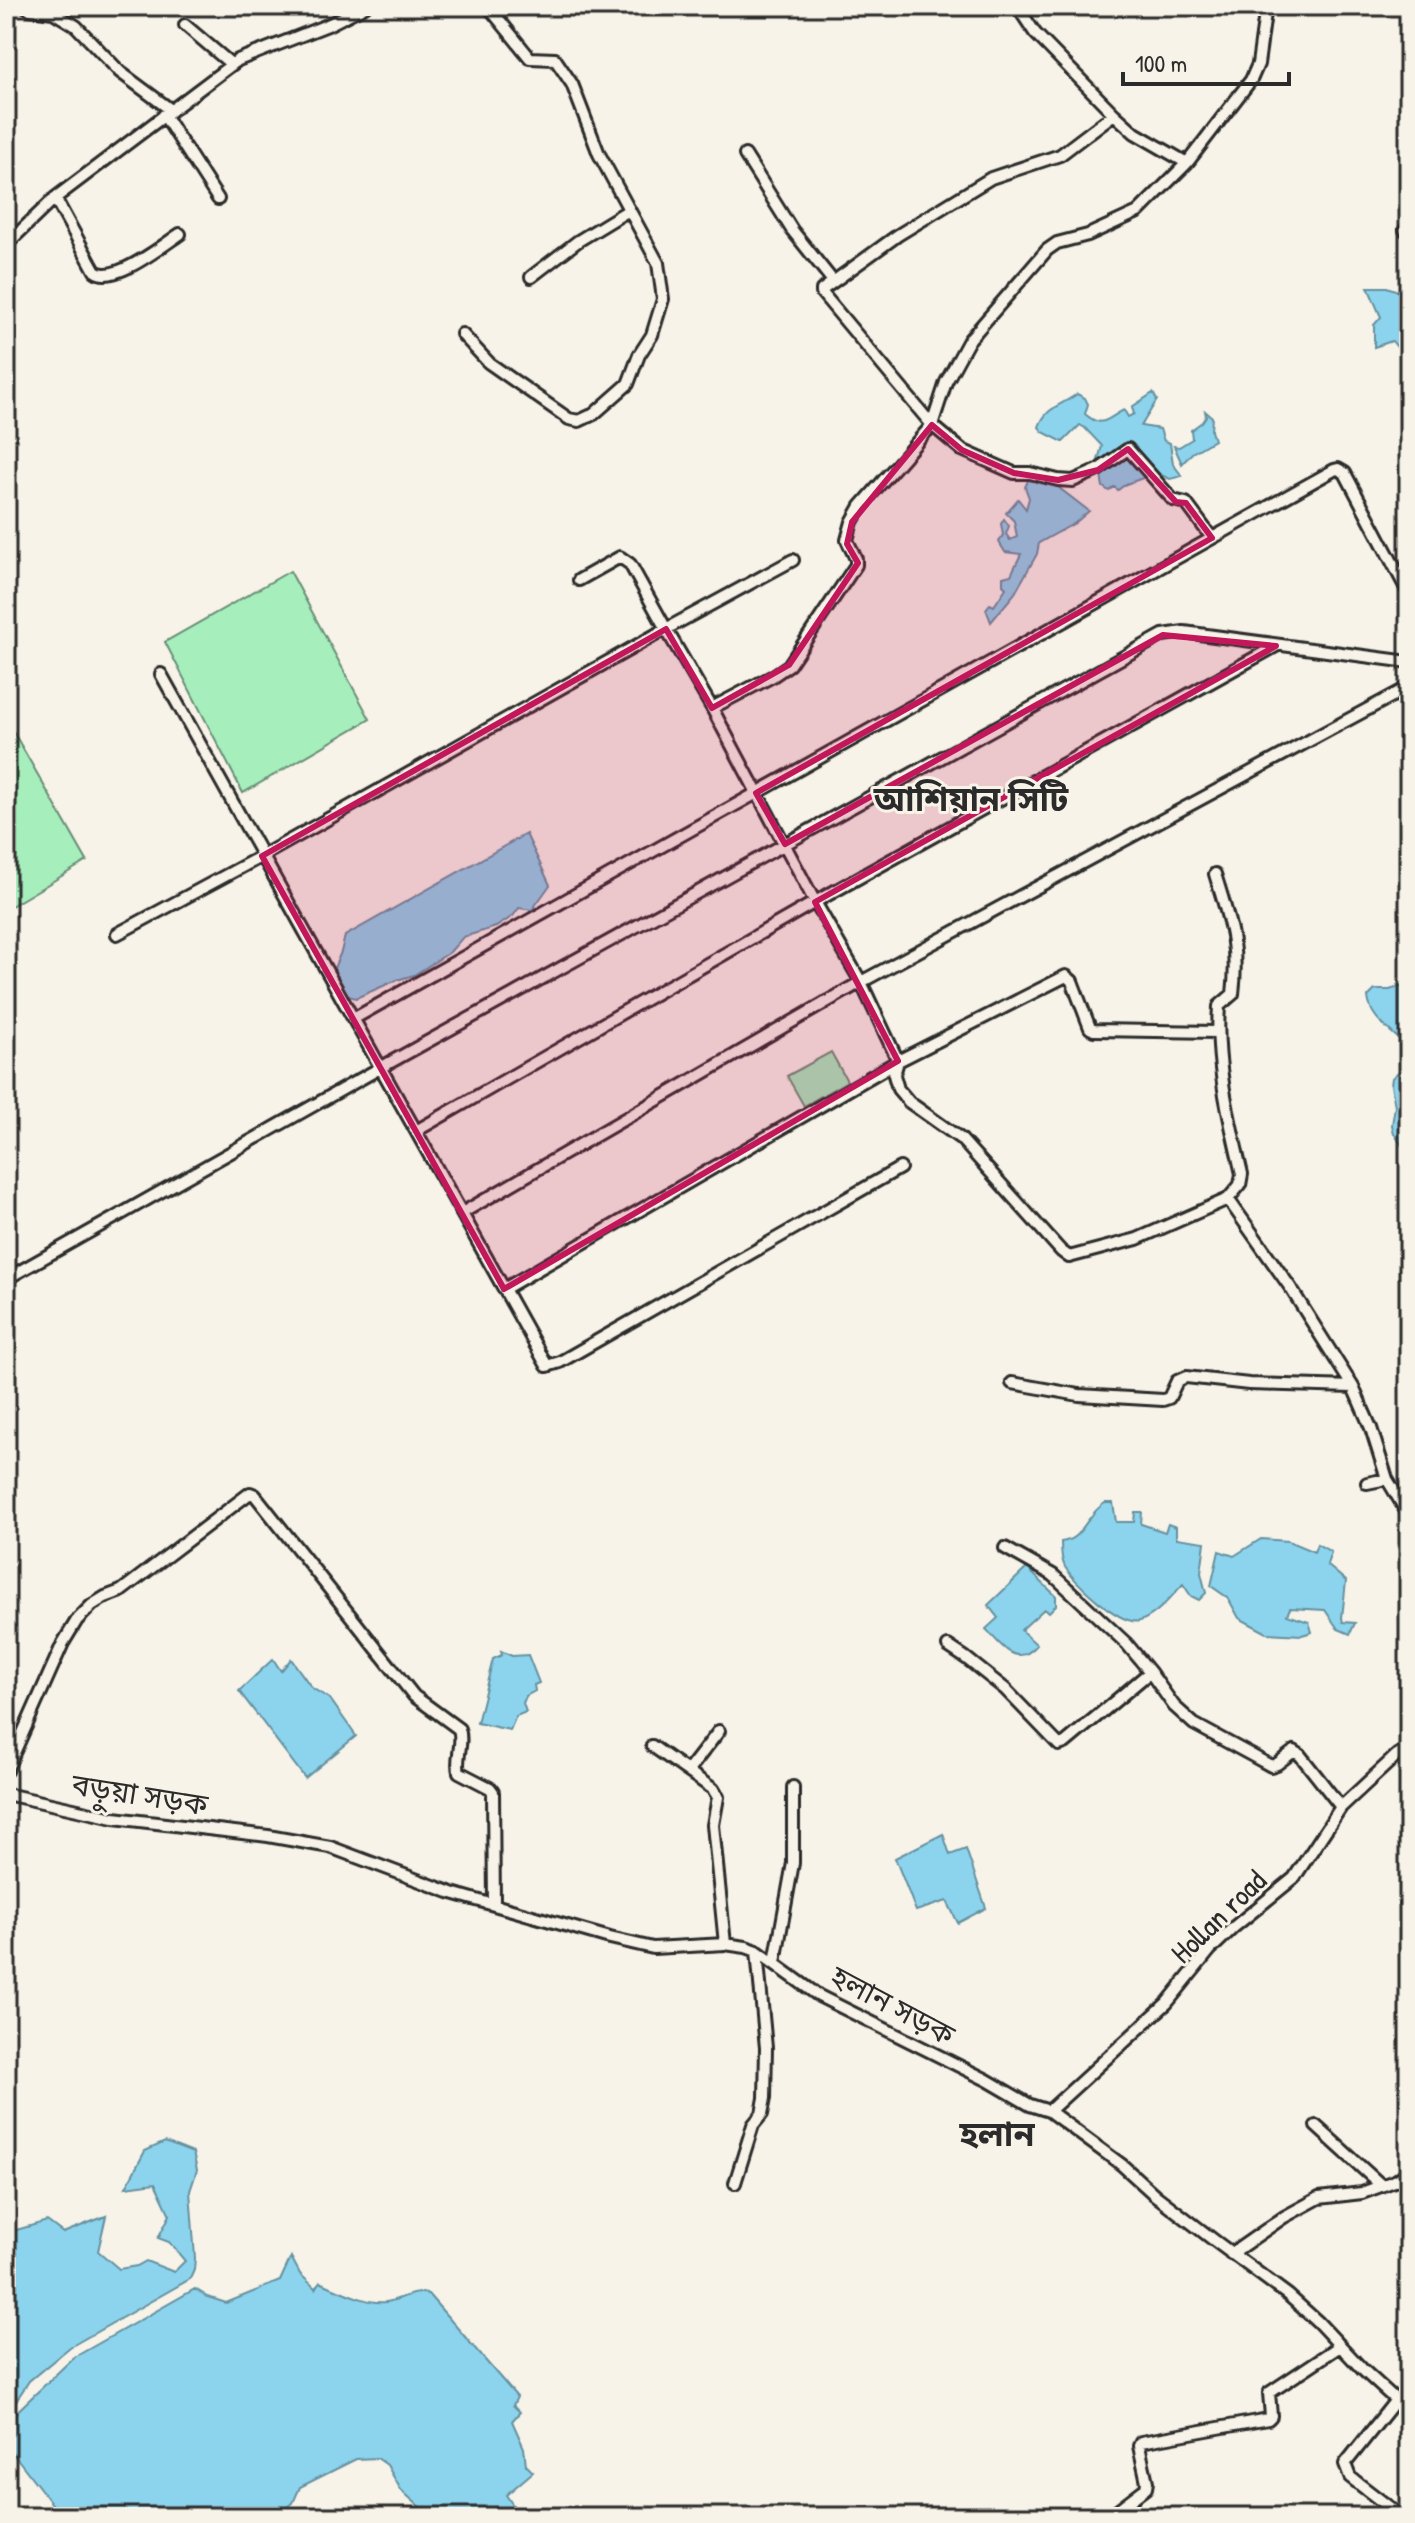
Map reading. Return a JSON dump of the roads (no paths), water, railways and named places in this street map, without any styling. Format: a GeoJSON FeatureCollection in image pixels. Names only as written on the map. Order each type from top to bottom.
{"type":"FeatureCollection","features":[{"type":"Feature","properties":{"kind":"street"},"geometry":{"type":"LineString","coordinates":[[25,6],[53,12],[76,26],[120,72],[168,112],[218,199]]}},
{"type":"Feature","properties":{"kind":"street"},"geometry":{"type":"LineString","coordinates":[[6,245],[55,198],[231,64],[330,24],[365,6]]}},
{"type":"Feature","properties":{"kind":"street"},"geometry":{"type":"LineString","coordinates":[[462,334],[489,363],[569,419],[579,421],[594,414],[628,384],[639,355],[652,335],[663,299],[658,263],[599,154],[572,84],[555,59],[530,58],[488,6]]}},
{"type":"Feature","properties":{"kind":"street"},"geometry":{"type":"LineString","coordinates":[[1017,6],[1035,33],[1114,114],[1135,133],[1187,163]]}},
{"type":"Feature","properties":{"kind":"street"},"geometry":{"type":"LineString","coordinates":[[712,708],[789,665],[856,565],[847,544],[852,522],[861,506],[932,425],[946,382],[969,340],[1047,250],[1057,243],[1088,235],[1138,212],[1187,163],[1251,80],[1258,64],[1266,6]]}},
{"type":"Feature","properties":{"kind":"street"},"geometry":{"type":"LineString","coordinates":[[185,25],[231,64]]}},
{"type":"Feature","properties":{"kind":"street"},"geometry":{"type":"LineString","coordinates":[[1114,114],[1060,155],[991,178],[898,235],[832,280],[822,293],[932,425],[962,450],[1014,473],[1073,481],[1098,470],[1128,449],[1173,500],[1186,503],[1212,538]]}},
{"type":"Feature","properties":{"kind":"street"},"geometry":{"type":"LineString","coordinates":[[745,155],[792,230],[832,280]]}},
{"type":"Feature","properties":{"kind":"street"},"geometry":{"type":"LineString","coordinates":[[55,198],[95,271],[101,275],[137,263],[180,234]]}},
{"type":"Feature","properties":{"kind":"street"},"geometry":{"type":"LineString","coordinates":[[531,277],[578,241],[629,210]]}},
{"type":"Feature","properties":{"kind":"street"},"geometry":{"type":"LineString","coordinates":[[353,1019],[1338,469],[1345,473],[1409,594]]}},
{"type":"Feature","properties":{"kind":"street"},"geometry":{"type":"LineString","coordinates":[[579,580],[620,557],[630,564],[861,982],[898,1061],[894,1075],[898,1089],[909,1102],[961,1139],[1069,1257],[1137,1239],[1228,1199],[1240,1185],[1242,1174],[1224,1097],[1217,1032],[1219,1006],[1233,994],[1236,970],[1234,939],[1215,874]]}},
{"type":"Feature","properties":{"kind":"street"},"geometry":{"type":"LineString","coordinates":[[117,934],[793,560]]}},
{"type":"Feature","properties":{"kind":"street"},"geometry":{"type":"LineString","coordinates":[[6,1279],[380,1068],[1163,635],[1184,632],[1409,662]]}},
{"type":"Feature","properties":{"kind":"street"},"geometry":{"type":"LineString","coordinates":[[416,1131],[815,902],[1276,646]]}},
{"type":"Feature","properties":{"kind":"street"},"geometry":{"type":"LineString","coordinates":[[161,674],[547,1366],[552,1366],[900,1168]]}},
{"type":"Feature","properties":{"kind":"street"},"geometry":{"type":"LineString","coordinates":[[462,1213],[861,982],[1409,687]]}},
{"type":"Feature","properties":{"kind":"street"},"geometry":{"type":"LineString","coordinates":[[504,1289],[898,1061],[1066,976],[1072,981],[1090,1028],[1094,1030],[1217,1032]]}},
{"type":"Feature","properties":{"kind":"street"},"geometry":{"type":"LineString","coordinates":[[1228,1199],[1290,1287],[1353,1387],[1371,1428],[1387,1479],[1409,1516]]}},
{"type":"Feature","properties":{"kind":"street"},"geometry":{"type":"LineString","coordinates":[[1012,1383],[1079,1395],[1163,1400],[1172,1396],[1177,1381],[1186,1377],[1249,1384],[1353,1387]]}},
{"type":"Feature","properties":{"kind":"street"},"geometry":{"type":"LineString","coordinates":[[1367,1483],[1387,1479]]}},
{"type":"Feature","properties":{"kind":"street"},"geometry":{"type":"LineString","coordinates":[[6,1771],[63,1643],[77,1620],[92,1605],[121,1591],[250,1493],[255,1495],[414,1696],[459,1729],[462,1737],[457,1766],[459,1772],[493,1792],[494,1904]]}},
{"type":"Feature","properties":{"kind":"street"},"geometry":{"type":"LineString","coordinates":[[1005,1548],[1053,1575],[1127,1644],[1174,1706],[1194,1724],[1271,1766],[1294,1751],[1341,1807]]}},
{"type":"Feature","properties":{"kind":"street"},"geometry":{"type":"LineString","coordinates":[[948,1646],[1005,1689],[1059,1745],[1150,1672]]}},
{"type":"Feature","properties":{"kind":"street"},"geometry":{"type":"LineString","coordinates":[[688,1771],[719,1731]]}},
{"type":"Feature","properties":{"kind":"street"},"geometry":{"type":"LineString","coordinates":[[652,1746],[713,1789],[718,1797],[713,1825],[725,1944]]}},
{"type":"Feature","properties":{"kind":"street","name":"Hollan road"},"geometry":{"type":"LineString","coordinates":[[1049,2111],[1167,2003],[1226,1934],[1294,1878],[1341,1807],[1397,1755],[1409,1748]]}},
{"type":"Feature","properties":{"kind":"street"},"geometry":{"type":"LineString","coordinates":[[775,1962],[793,1863],[793,1787]]}},
{"type":"Feature","properties":{"kind":"street","name":"বড়ুয়া সড়ক"},"geometry":{"type":"LineString","coordinates":[[6,1794],[114,1818],[268,1836]]}},
{"type":"Feature","properties":{"kind":"street","name":"হলান সড়ক"},"geometry":{"type":"LineString","coordinates":[[268,1836],[330,1847],[452,1893],[610,1938],[653,1948],[725,1944],[757,1951],[819,1996],[987,2080],[1030,2105],[1049,2111],[1101,2148],[1155,2195],[1288,2295],[1396,2400]]}},
{"type":"Feature","properties":{"kind":"street"},"geometry":{"type":"LineString","coordinates":[[735,2183],[753,2125],[762,2114],[765,2098],[766,2048],[757,1951]]}},
{"type":"Feature","properties":{"kind":"street"},"geometry":{"type":"LineString","coordinates":[[1316,2126],[1382,2186]]}},
{"type":"Feature","properties":{"kind":"street"},"geometry":{"type":"LineString","coordinates":[[1231,2254],[1284,2217],[1319,2198],[1362,2193],[1397,2180],[1409,2171]]}},
{"type":"Feature","properties":{"kind":"street"},"geometry":{"type":"LineString","coordinates":[[1108,2517],[1146,2488],[1139,2446],[1141,2442],[1268,2419],[1271,2416],[1269,2393],[1340,2346]]}},
{"type":"Feature","properties":{"kind":"street"},"geometry":{"type":"LineString","coordinates":[[1402,2517],[1350,2477],[1345,2464],[1396,2400],[1409,2401]]}},
{"type":"Feature","properties":{"kind":"water"},"geometry":{"type":"Polygon","coordinates":[[[1368,287],[1409,292],[1409,354],[1400,351],[1392,341],[1374,347],[1374,325],[1381,317],[1368,287]]]}},
{"type":"Feature","properties":{"kind":"water"},"geometry":{"type":"Polygon","coordinates":[[[1153,393],[1157,400],[1141,426],[1160,429],[1164,441],[1170,443],[1173,464],[1182,476],[1170,479],[1157,473],[1109,491],[1103,487],[1096,467],[1102,446],[1085,428],[1080,425],[1063,442],[1039,427],[1050,411],[1077,394],[1085,398],[1088,404],[1085,414],[1101,422],[1124,410],[1128,417],[1134,414],[1132,407],[1153,393]]]}},
{"type":"Feature","properties":{"kind":"water"},"geometry":{"type":"Polygon","coordinates":[[[1205,411],[1212,417],[1214,440],[1192,453],[1182,464],[1174,446],[1179,447],[1192,439],[1191,430],[1202,422],[1205,411]]]}},
{"type":"Feature","properties":{"kind":"water"},"geometry":{"type":"Polygon","coordinates":[[[1031,474],[1050,481],[1089,511],[1075,523],[1039,543],[1037,554],[1015,593],[991,622],[986,609],[990,604],[994,606],[1006,588],[1003,577],[1011,575],[1021,554],[1005,552],[999,542],[1003,535],[1001,524],[1004,519],[1009,526],[1006,534],[1010,540],[1017,537],[1014,521],[1006,513],[1018,499],[1026,509],[1029,498],[1025,487],[1031,474]]]}},
{"type":"Feature","properties":{"kind":"water"},"geometry":{"type":"Polygon","coordinates":[[[526,834],[550,885],[532,910],[519,908],[496,927],[463,937],[450,952],[414,975],[356,998],[344,991],[334,968],[345,936],[526,834]]]}},
{"type":"Feature","properties":{"kind":"water"},"geometry":{"type":"Polygon","coordinates":[[[1409,982],[1409,1049],[1378,1020],[1368,997],[1375,990],[1390,990],[1409,982]]]}},
{"type":"Feature","properties":{"kind":"water"},"geometry":{"type":"Polygon","coordinates":[[[1409,1062],[1409,1157],[1392,1125],[1395,1106],[1391,1085],[1392,1078],[1409,1062]]]}},
{"type":"Feature","properties":{"kind":"water"},"geometry":{"type":"Polygon","coordinates":[[[1105,1503],[1113,1503],[1116,1522],[1134,1522],[1135,1512],[1142,1512],[1141,1524],[1165,1532],[1168,1524],[1176,1527],[1176,1538],[1205,1542],[1201,1573],[1206,1593],[1199,1600],[1191,1596],[1183,1584],[1158,1610],[1140,1621],[1131,1621],[1110,1610],[1088,1592],[1065,1567],[1061,1542],[1080,1532],[1093,1513],[1105,1503]]]}},
{"type":"Feature","properties":{"kind":"water"},"geometry":{"type":"Polygon","coordinates":[[[1261,1539],[1288,1541],[1314,1552],[1317,1544],[1331,1552],[1327,1565],[1346,1581],[1342,1618],[1343,1622],[1355,1623],[1350,1634],[1338,1629],[1325,1610],[1290,1608],[1287,1615],[1309,1622],[1312,1632],[1302,1635],[1267,1633],[1239,1618],[1228,1598],[1211,1586],[1219,1551],[1234,1556],[1261,1539]]]}},
{"type":"Feature","properties":{"kind":"water"},"geometry":{"type":"Polygon","coordinates":[[[1027,1568],[1056,1596],[1056,1605],[1049,1612],[1044,1609],[1021,1630],[1037,1645],[1029,1652],[1016,1655],[1003,1647],[986,1629],[998,1618],[988,1605],[1027,1568]]]}},
{"type":"Feature","properties":{"kind":"water"},"geometry":{"type":"Polygon","coordinates":[[[501,1651],[512,1656],[528,1655],[539,1683],[534,1685],[535,1691],[526,1696],[523,1703],[526,1712],[516,1716],[510,1730],[477,1723],[493,1659],[502,1655],[501,1651]]]}},
{"type":"Feature","properties":{"kind":"water"},"geometry":{"type":"Polygon","coordinates":[[[273,1659],[281,1671],[291,1659],[312,1688],[330,1699],[356,1736],[305,1778],[239,1691],[273,1659]]]}},
{"type":"Feature","properties":{"kind":"water"},"geometry":{"type":"Polygon","coordinates":[[[943,1834],[950,1855],[966,1849],[986,1908],[958,1923],[947,1901],[916,1911],[895,1858],[943,1834]]]}},
{"type":"Feature","properties":{"kind":"water"},"geometry":{"type":"Polygon","coordinates":[[[165,2142],[193,2153],[197,2170],[190,2191],[195,2258],[190,2279],[70,2347],[29,2381],[6,2416],[6,2233],[47,2221],[63,2233],[106,2216],[98,2251],[119,2269],[146,2261],[174,2272],[185,2261],[169,2242],[158,2238],[170,2215],[155,2183],[126,2187],[145,2151],[165,2142]]]}},
{"type":"Feature","properties":{"kind":"water"},"geometry":{"type":"Polygon","coordinates":[[[291,2257],[300,2274],[316,2289],[320,2282],[353,2296],[379,2302],[417,2293],[428,2294],[517,2397],[513,2405],[520,2412],[512,2421],[524,2448],[526,2465],[533,2472],[506,2495],[521,2517],[431,2517],[401,2490],[387,2465],[377,2458],[356,2459],[300,2487],[293,2503],[276,2517],[62,2517],[6,2444],[6,2422],[73,2358],[195,2289],[226,2303],[280,2281],[291,2257]]]}},
{"type":"Feature","properties":{"kind":"district","name":"আশিয়ান সিটি"},"geometry":{"type":"Point","coordinates":[971,799]}},
{"type":"Feature","properties":{"kind":"district","name":"হলান"},"geometry":{"type":"Point","coordinates":[997,2134]}}]}
